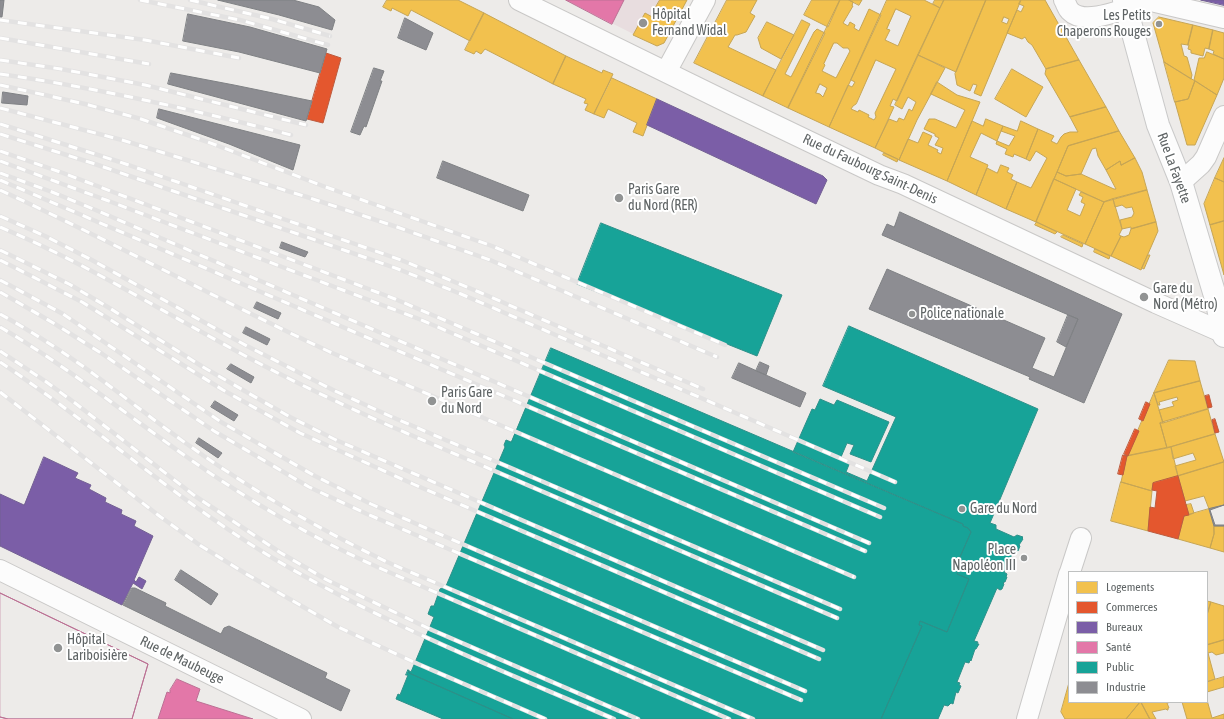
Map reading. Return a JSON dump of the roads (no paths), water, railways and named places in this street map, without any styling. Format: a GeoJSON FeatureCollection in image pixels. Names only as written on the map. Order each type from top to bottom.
{"type":"FeatureCollection","features":[{"type":"Feature","properties":{"kind":"main road","name":"Rue La Fayette"},"geometry":{"type":"LineString","coordinates":[[1126,5],[1158,125],[1181,182],[1216,299],[1224,334]]}},
{"type":"Feature","properties":{"kind":"street","name":"Rue du Faubourg Saint-Denis"},"geometry":{"type":"LineString","coordinates":[[519,0],[879,175],[903,184],[1224,334]]}},
{"type":"Feature","properties":{"kind":"street"},"geometry":{"type":"LineString","coordinates":[[666,72],[705,0]]}},
{"type":"Feature","properties":{"kind":"street"},"geometry":{"type":"LineString","coordinates":[[1064,0],[1074,14],[1085,17],[1126,5],[1151,1],[1224,18]]}},
{"type":"Feature","properties":{"kind":"street"},"geometry":{"type":"LineString","coordinates":[[1181,182],[1201,164],[1206,157],[1224,116]]}},
{"type":"Feature","properties":{"kind":"street"},"geometry":{"type":"LineString","coordinates":[[1070,571],[1081,538]]}},
{"type":"Feature","properties":{"kind":"street","name":"Rue de Maubeuge"},"geometry":{"type":"LineString","coordinates":[[0,570],[300,719]]}},
{"type":"Feature","properties":{"kind":"street"},"geometry":{"type":"LineString","coordinates":[[1027,719],[1068,576]]}},
{"type":"Feature","properties":{"kind":"railway"},"geometry":{"type":"LineString","coordinates":[[140,0],[240,20],[328,45]]}},
{"type":"Feature","properties":{"kind":"railway"},"geometry":{"type":"LineString","coordinates":[[190,0],[272,19],[330,36]]}},
{"type":"Feature","properties":{"kind":"railway"},"geometry":{"type":"LineString","coordinates":[[0,20],[145,40],[239,58]]}},
{"type":"Feature","properties":{"kind":"railway"},"geometry":{"type":"LineString","coordinates":[[0,38],[149,64]]}},
{"type":"Feature","properties":{"kind":"railway"},"geometry":{"type":"LineString","coordinates":[[0,60],[61,69],[145,85],[306,125]]}},
{"type":"Feature","properties":{"kind":"railway"},"geometry":{"type":"LineString","coordinates":[[0,74],[146,100],[291,135]]}},
{"type":"Feature","properties":{"kind":"railway"},"geometry":{"type":"LineString","coordinates":[[0,85],[85,104],[141,119],[208,142],[323,186],[492,246],[725,345]]}},
{"type":"Feature","properties":{"kind":"railway"},"geometry":{"type":"LineString","coordinates":[[0,108],[122,140],[307,197],[397,227],[490,260],[717,357]]}},
{"type":"Feature","properties":{"kind":"railway"},"geometry":{"type":"LineString","coordinates":[[0,124],[120,162],[401,260],[479,292],[703,389]]}},
{"type":"Feature","properties":{"kind":"railway"},"geometry":{"type":"LineString","coordinates":[[0,134],[92,163],[398,269],[461,294],[895,482]]}},
{"type":"Feature","properties":{"kind":"railway"},"geometry":{"type":"LineString","coordinates":[[0,151],[63,173],[395,299],[884,508]]}},
{"type":"Feature","properties":{"kind":"railway"},"geometry":{"type":"LineString","coordinates":[[0,161],[419,319],[880,517]]}},
{"type":"Feature","properties":{"kind":"railway"},"geometry":{"type":"LineString","coordinates":[[0,173],[98,211],[869,543]]}},
{"type":"Feature","properties":{"kind":"railway"},"geometry":{"type":"LineString","coordinates":[[0,180],[865,551]]}},
{"type":"Feature","properties":{"kind":"railway"},"geometry":{"type":"LineString","coordinates":[[0,190],[330,352],[854,577]]}},
{"type":"Feature","properties":{"kind":"railway"},"geometry":{"type":"LineString","coordinates":[[0,216],[45,236],[90,259],[247,346],[335,391],[392,417],[840,609]]}},
{"type":"Feature","properties":{"kind":"railway"},"geometry":{"type":"LineString","coordinates":[[0,227],[92,271],[258,363],[333,400],[390,426],[837,618]]}},
{"type":"Feature","properties":{"kind":"railway"},"geometry":{"type":"LineString","coordinates":[[0,250],[69,284],[203,367],[290,417],[336,440],[823,650]]}},
{"type":"Feature","properties":{"kind":"railway"},"geometry":{"type":"LineString","coordinates":[[0,260],[82,302],[223,390],[300,433],[413,484],[819,659]]}},
{"type":"Feature","properties":{"kind":"railway"},"geometry":{"type":"LineString","coordinates":[[0,280],[63,314],[221,422],[315,476],[371,504],[805,691]]}},
{"type":"Feature","properties":{"kind":"railway"},"geometry":{"type":"LineString","coordinates":[[0,292],[101,353],[214,431],[309,487],[367,514],[801,700]]}},
{"type":"Feature","properties":{"kind":"railway"},"geometry":{"type":"LineString","coordinates":[[0,314],[74,360],[226,471],[293,512],[340,538],[387,562],[753,719]]}},
{"type":"Feature","properties":{"kind":"railway"},"geometry":{"type":"LineString","coordinates":[[0,327],[71,373],[208,472],[281,518],[307,532],[384,570],[729,719]]}},
{"type":"Feature","properties":{"kind":"railway"},"geometry":{"type":"LineString","coordinates":[[0,351],[75,403],[195,496],[281,553],[327,580],[432,630],[638,719]]}},
{"type":"Feature","properties":{"kind":"railway"},"geometry":{"type":"LineString","coordinates":[[0,362],[68,410],[201,511],[236,535],[312,581],[440,644],[614,719]]}},
{"type":"Feature","properties":{"kind":"railway"},"geometry":{"type":"LineString","coordinates":[[0,392],[158,515],[201,546],[248,575],[338,627],[418,664],[545,719]]}},
{"type":"Feature","properties":{"kind":"place","name":"Hôpital Fernand Widal"},"geometry":{"type":"Point","coordinates":[643,23]}},
{"type":"Feature","properties":{"kind":"place","name":"Les Petits Chaperons Rouges"},"geometry":{"type":"Point","coordinates":[1159,24]}},
{"type":"Feature","properties":{"kind":"place","name":"Paris Gare du Nord (RER)"},"geometry":{"type":"Point","coordinates":[619,198]}},
{"type":"Feature","properties":{"kind":"place","name":"Gare du Nord (Métro)"},"geometry":{"type":"Point","coordinates":[1144,297]}},
{"type":"Feature","properties":{"kind":"place","name":"Police nationale"},"geometry":{"type":"Point","coordinates":[912,314]}},
{"type":"Feature","properties":{"kind":"place","name":"Paris Gare du Nord"},"geometry":{"type":"Point","coordinates":[432,401]}},
{"type":"Feature","properties":{"kind":"place","name":"Gare du Nord"},"geometry":{"type":"Point","coordinates":[962,509]}},
{"type":"Feature","properties":{"kind":"place","name":"Place Napoléon III"},"geometry":{"type":"Point","coordinates":[1024,558]}},
{"type":"Feature","properties":{"kind":"place","name":"Hôpital Lariboisière"},"geometry":{"type":"Point","coordinates":[58,648]}}]}
